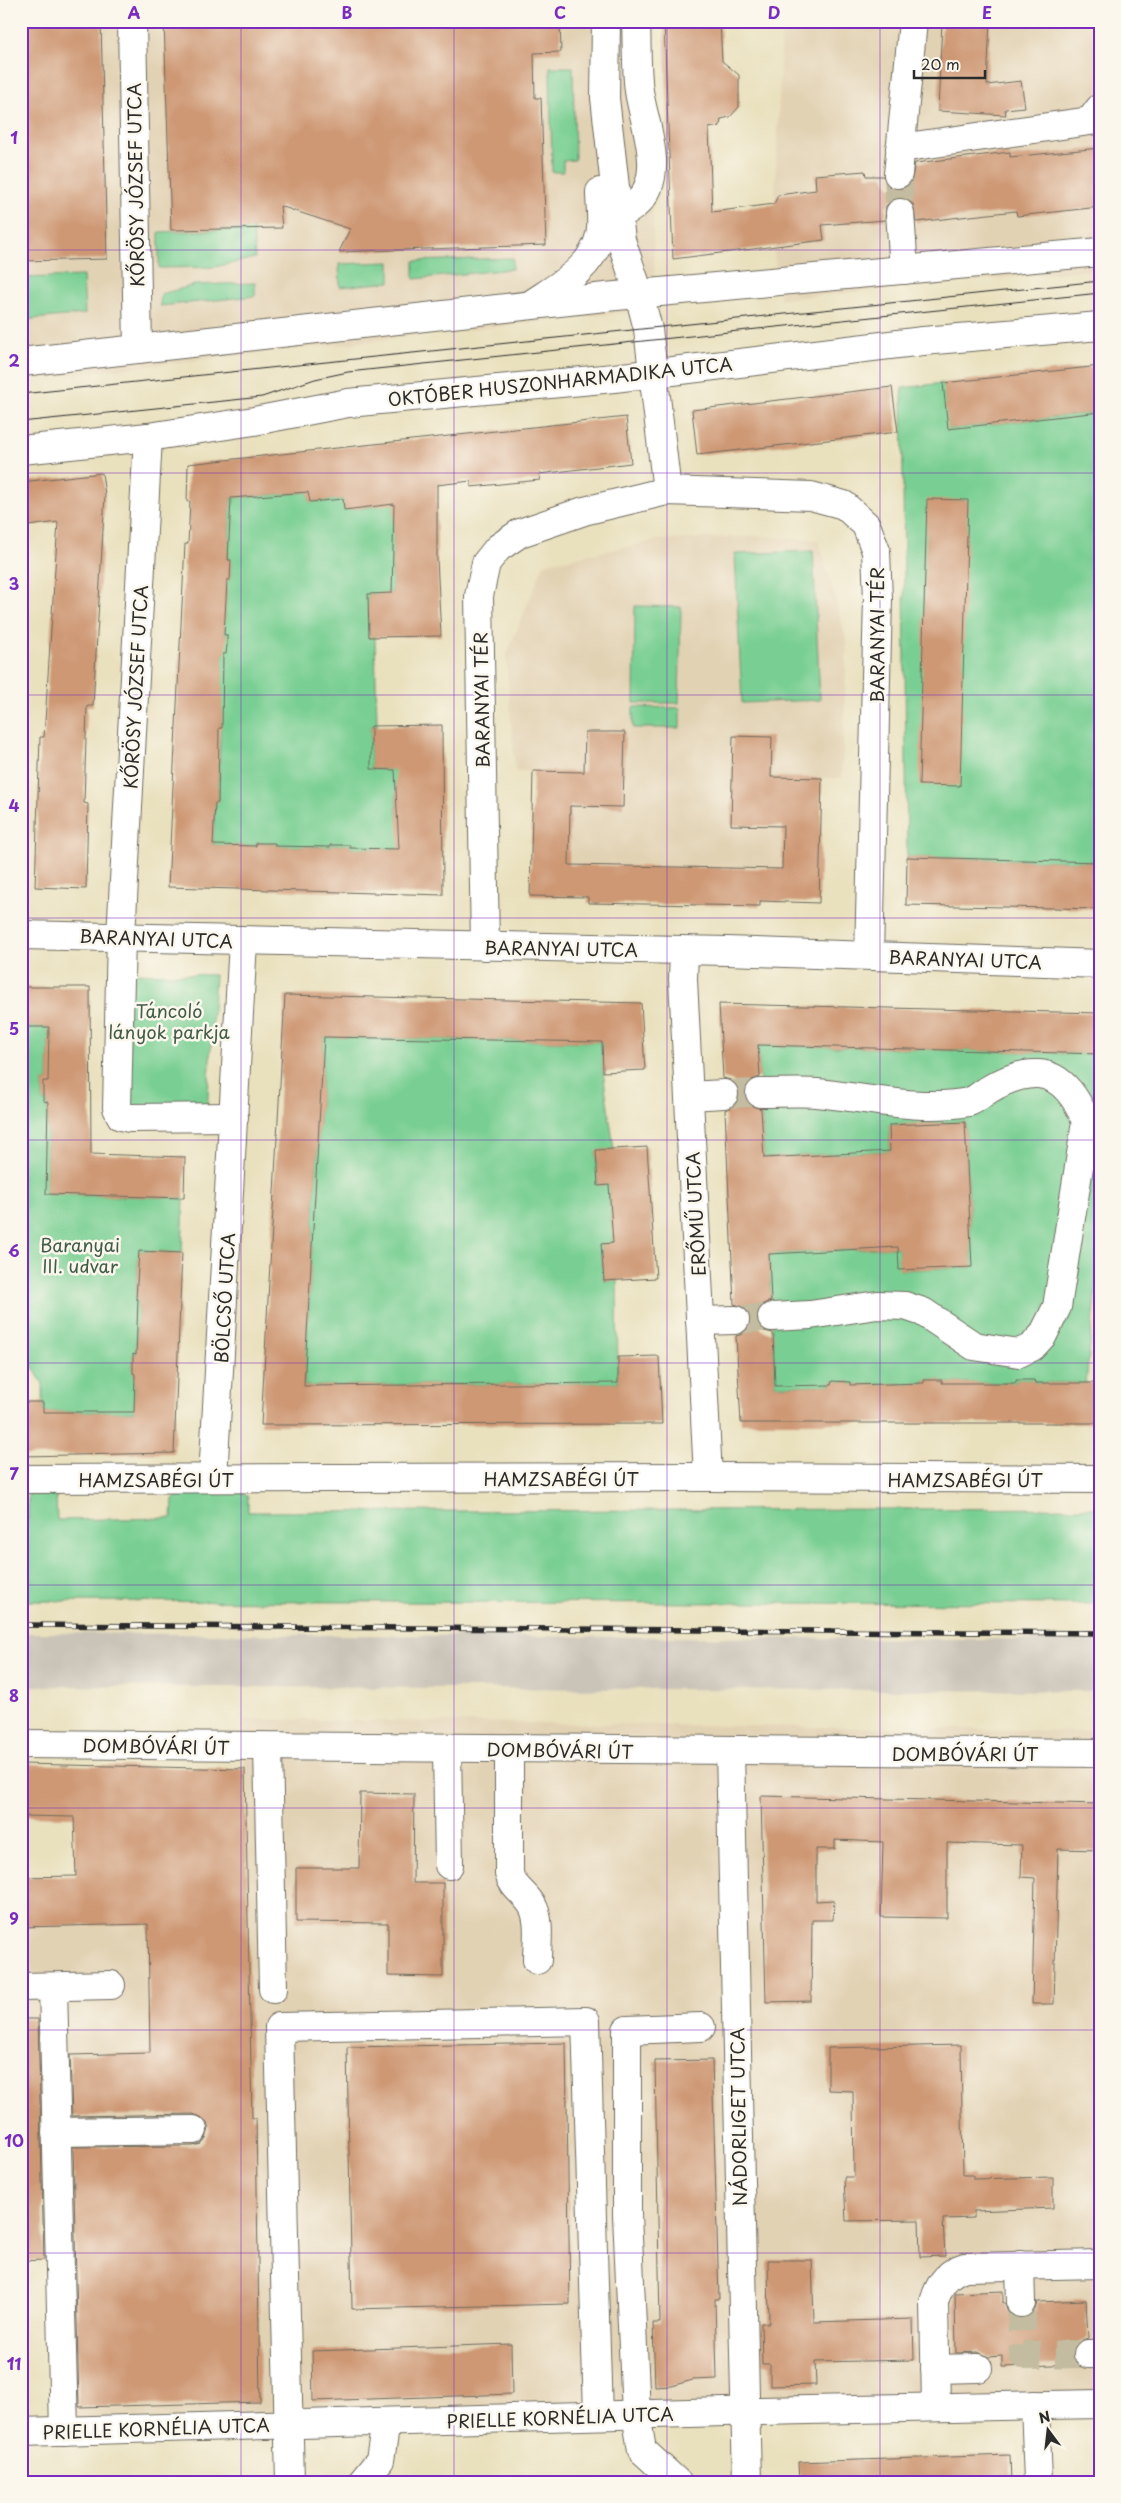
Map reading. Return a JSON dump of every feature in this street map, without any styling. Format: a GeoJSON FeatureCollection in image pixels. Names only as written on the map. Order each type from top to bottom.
{"type":"FeatureCollection","features":[{"type":"Feature","properties":{"kind":"street","name":"KŐRÖSY JÓZSEF UTCA"},"geometry":{"type":"LineString","coordinates":[[132,21],[138,349]]}},
{"type":"Feature","properties":{"kind":"street"},"geometry":{"type":"LineString","coordinates":[[530,306],[573,275],[591,257],[597,246],[600,232],[600,139],[605,98],[606,21]]}},
{"type":"Feature","properties":{"kind":"street"},"geometry":{"type":"LineString","coordinates":[[619,215],[636,205],[648,189],[652,168],[649,132],[639,90],[636,21]]}},
{"type":"Feature","properties":{"kind":"street"},"geometry":{"type":"LineString","coordinates":[[898,174],[896,135],[913,21]]}},
{"type":"Feature","properties":{"kind":"street"},"geometry":{"type":"LineString","coordinates":[[605,98],[621,240],[639,294],[654,373],[667,491]]}},
{"type":"Feature","properties":{"kind":"street"},"geometry":{"type":"LineString","coordinates":[[896,135],[1090,120],[1100,108]]}},
{"type":"Feature","properties":{"kind":"street"},"geometry":{"type":"LineString","coordinates":[[900,213],[904,270]]}},
{"type":"Feature","properties":{"kind":"street"},"geometry":{"type":"LineString","coordinates":[[21,362],[639,294],[1100,252]]}},
{"type":"Feature","properties":{"kind":"street","name":"OKTÓBER HUSZONHARMADIKA UTCA"},"geometry":{"type":"LineString","coordinates":[[21,450],[148,437],[254,421],[348,403],[654,373],[923,341],[1100,326]]}},
{"type":"Feature","properties":{"kind":"street","name":"KŐRÖSY JÓZSEF UTCA"},"geometry":{"type":"LineString","coordinates":[[121,936],[148,437]]}},
{"type":"Feature","properties":{"kind":"street","name":"BARANYAI TÉR"},"geometry":{"type":"LineString","coordinates":[[485,946],[479,596],[486,563],[498,548],[520,533],[584,512],[667,491],[811,496],[844,505],[866,525],[876,551],[878,599],[869,955]]}},
{"type":"Feature","properties":{"kind":"street","name":"BARANYAI UTCA"},"geometry":{"type":"LineString","coordinates":[[21,935],[869,955],[1100,964]]}},
{"type":"Feature","properties":{"kind":"street"},"geometry":{"type":"LineString","coordinates":[[121,936],[119,1113],[129,1118],[234,1118]]}},
{"type":"Feature","properties":{"kind":"street","name":"BÖLCSŐ UTCA"},"geometry":{"type":"LineString","coordinates":[[213,1478],[243,941]]}},
{"type":"Feature","properties":{"kind":"street","name":"ERŐMŰ UTCA"},"geometry":{"type":"LineString","coordinates":[[684,951],[683,979],[708,1477]]}},
{"type":"Feature","properties":{"kind":"street"},"geometry":{"type":"LineString","coordinates":[[760,1093],[817,1093],[871,1102],[926,1105],[971,1101],[1001,1082],[1022,1075],[1039,1074],[1058,1081],[1079,1102],[1086,1122],[1057,1307],[1043,1335],[1032,1347],[1019,1353],[974,1346],[923,1312],[905,1306],[877,1305],[810,1315],[772,1317]]}},
{"type":"Feature","properties":{"kind":"street"},"geometry":{"type":"LineString","coordinates":[[689,1096],[724,1094]]}},
{"type":"Feature","properties":{"kind":"street"},"geometry":{"type":"LineString","coordinates":[[700,1321],[735,1320]]}},
{"type":"Feature","properties":{"kind":"street","name":"HAMZSABÉGI ÚT"},"geometry":{"type":"LineString","coordinates":[[21,1479],[708,1477],[1100,1479]]}},
{"type":"Feature","properties":{"kind":"street","name":"DOMBÓVÁRI ÚT"},"geometry":{"type":"LineString","coordinates":[[21,1744],[730,1752],[1100,1753]]}},
{"type":"Feature","properties":{"kind":"street"},"geometry":{"type":"LineString","coordinates":[[268,1747],[273,1989]]}},
{"type":"Feature","properties":{"kind":"street"},"geometry":{"type":"LineString","coordinates":[[447,1749],[449,1865]]}},
{"type":"Feature","properties":{"kind":"street"},"geometry":{"type":"LineString","coordinates":[[509,1749],[509,1874],[512,1884],[526,1897],[535,1912],[537,1960]]}},
{"type":"Feature","properties":{"kind":"street","name":"NÁDORLIGET UTCA"},"geometry":{"type":"LineString","coordinates":[[730,1752],[747,2482]]}},
{"type":"Feature","properties":{"kind":"street"},"geometry":{"type":"LineString","coordinates":[[21,1987],[111,1985]]}},
{"type":"Feature","properties":{"kind":"street"},"geometry":{"type":"LineString","coordinates":[[53,1987],[64,2431]]}},
{"type":"Feature","properties":{"kind":"street"},"geometry":{"type":"LineString","coordinates":[[290,2482],[279,2027],[586,2021],[598,2415]]}},
{"type":"Feature","properties":{"kind":"street"},"geometry":{"type":"LineString","coordinates":[[677,2482],[642,2450],[636,2414],[626,2214],[627,2030],[701,2027]]}},
{"type":"Feature","properties":{"kind":"street"},"geometry":{"type":"LineString","coordinates":[[56,2132],[193,2130]]}},
{"type":"Feature","properties":{"kind":"street"},"geometry":{"type":"LineString","coordinates":[[936,2407],[934,2302],[937,2291],[945,2279],[955,2270],[965,2267],[1100,2264]]}},
{"type":"Feature","properties":{"kind":"street"},"geometry":{"type":"LineString","coordinates":[[1020,2265],[1021,2303]]}},
{"type":"Feature","properties":{"kind":"street"},"geometry":{"type":"LineString","coordinates":[[934,2369],[978,2368]]}},
{"type":"Feature","properties":{"kind":"street","name":"PRIELLE KORNÉLIA UTCA"},"geometry":{"type":"LineString","coordinates":[[21,2432],[745,2411],[1100,2404]]}},
{"type":"Feature","properties":{"kind":"street"},"geometry":{"type":"LineString","coordinates":[[1035,2405],[1038,2482]]}},
{"type":"Feature","properties":{"kind":"street"},"geometry":{"type":"LineString","coordinates":[[362,2482],[380,2460],[386,2422]]}},
{"type":"Feature","properties":{"kind":"shaded area"},"geometry":{"type":"Polygon","coordinates":[[[21,21],[646,21],[656,309],[21,380],[21,21]]]}},
{"type":"Feature","properties":{"kind":"shaded area"},"geometry":{"type":"Polygon","coordinates":[[[782,21],[1100,21],[1100,269],[780,299],[773,246],[782,21]]]}},
{"type":"Feature","properties":{"kind":"shaded area"},"geometry":{"type":"Polygon","coordinates":[[[758,536],[819,540],[847,642],[842,778],[822,778],[819,903],[760,901],[760,906],[588,903],[588,897],[530,896],[533,771],[515,771],[506,656],[544,564],[658,540],[758,536]]]}},
{"type":"Feature","properties":{"kind":"shaded area"},"geometry":{"type":"Polygon","coordinates":[[[21,1633],[1100,1640],[1100,1691],[21,1686],[21,1633]]]}},
{"type":"Feature","properties":{"kind":"shaded area"},"geometry":{"type":"Polygon","coordinates":[[[244,1719],[1100,1731],[1100,2395],[52,2422],[42,2057],[21,2058],[21,1877],[248,1871],[244,1719]]]}},
{"type":"Feature","properties":{"kind":"green space"},"geometry":{"type":"Polygon","coordinates":[[[550,67],[573,67],[575,160],[563,161],[563,172],[552,172],[550,67]]]}},
{"type":"Feature","properties":{"kind":"green space"},"geometry":{"type":"Polygon","coordinates":[[[253,229],[255,258],[215,267],[159,268],[159,232],[253,229]]]}},
{"type":"Feature","properties":{"kind":"green space"},"geometry":{"type":"Polygon","coordinates":[[[513,258],[512,269],[414,279],[414,261],[513,258]]]}},
{"type":"Feature","properties":{"kind":"green space"},"geometry":{"type":"Polygon","coordinates":[[[390,262],[390,282],[340,287],[339,264],[390,262]]]}},
{"type":"Feature","properties":{"kind":"green space"},"geometry":{"type":"Polygon","coordinates":[[[83,276],[85,314],[23,320],[22,278],[83,276]]]}},
{"type":"Feature","properties":{"kind":"green space"},"geometry":{"type":"Polygon","coordinates":[[[255,283],[255,296],[160,306],[161,294],[195,285],[255,283]]]}},
{"type":"Feature","properties":{"kind":"green space"},"geometry":{"type":"Polygon","coordinates":[[[943,383],[949,429],[1100,412],[1100,862],[907,857],[902,388],[943,383]]]}},
{"type":"Feature","properties":{"kind":"green space"},"geometry":{"type":"Polygon","coordinates":[[[404,491],[394,518],[392,593],[368,594],[369,637],[375,637],[377,726],[371,726],[371,769],[399,770],[396,795],[397,814],[399,815],[400,849],[350,848],[350,845],[330,845],[330,847],[275,846],[275,843],[256,843],[256,846],[213,845],[215,803],[218,802],[223,654],[227,635],[224,635],[227,580],[230,580],[231,560],[228,560],[231,498],[308,492],[310,502],[343,499],[344,510],[378,506],[404,491]]]}},
{"type":"Feature","properties":{"kind":"green space"},"geometry":{"type":"Polygon","coordinates":[[[813,551],[820,700],[742,703],[735,554],[813,551]]]}},
{"type":"Feature","properties":{"kind":"green space"},"geometry":{"type":"Polygon","coordinates":[[[635,606],[681,607],[679,703],[634,703],[635,606]]]}},
{"type":"Feature","properties":{"kind":"green space"},"geometry":{"type":"Polygon","coordinates":[[[633,707],[680,708],[680,728],[633,728],[633,707]]]}},
{"type":"Feature","properties":{"kind":"green space","name":"Táncoló lányok parkja"},"geometry":{"type":"Polygon","coordinates":[[[127,973],[215,975],[207,1113],[131,1109],[127,973]]]}},
{"type":"Feature","properties":{"kind":"green space","name":"Baranyai III. udvar"},"geometry":{"type":"Polygon","coordinates":[[[21,1027],[49,1027],[48,1081],[43,1081],[43,1101],[48,1102],[46,1194],[184,1198],[182,1253],[139,1251],[136,1298],[138,1299],[136,1355],[133,1355],[133,1373],[135,1374],[134,1412],[43,1412],[43,1384],[21,1348],[21,1027]]]}},
{"type":"Feature","properties":{"kind":"green space"},"geometry":{"type":"Polygon","coordinates":[[[324,1037],[602,1042],[603,1072],[614,1149],[596,1151],[598,1185],[609,1185],[613,1243],[601,1244],[604,1281],[617,1280],[618,1383],[304,1386],[324,1037]]]}},
{"type":"Feature","properties":{"kind":"green space"},"geometry":{"type":"Polygon","coordinates":[[[758,1045],[1100,1054],[1100,1249],[1086,1383],[1035,1383],[1034,1380],[1016,1380],[1016,1383],[942,1383],[941,1380],[924,1380],[924,1383],[850,1385],[850,1382],[832,1381],[831,1385],[775,1386],[769,1254],[898,1247],[900,1270],[972,1267],[965,1122],[889,1125],[890,1151],[764,1158],[758,1045]]]}},
{"type":"Feature","properties":{"kind":"green space"},"geometry":{"type":"Polygon","coordinates":[[[241,1492],[248,1497],[248,1512],[1100,1508],[1100,1604],[21,1601],[21,1519],[28,1519],[28,1494],[56,1494],[57,1520],[172,1518],[173,1499],[180,1493],[241,1492]]]}},
{"type":"Feature","properties":{"kind":"building"},"geometry":{"type":"Polygon","coordinates":[[[21,21],[101,21],[107,259],[21,261],[21,21]]]}},
{"type":"Feature","properties":{"kind":"building"},"geometry":{"type":"Polygon","coordinates":[[[164,21],[560,21],[561,52],[534,53],[535,98],[541,98],[546,245],[339,252],[350,229],[280,206],[282,228],[171,230],[164,21]]]}},
{"type":"Feature","properties":{"kind":"building"},"geometry":{"type":"Polygon","coordinates":[[[664,21],[720,21],[722,61],[739,75],[739,107],[730,117],[721,119],[720,126],[709,128],[712,212],[774,204],[778,195],[816,190],[815,175],[865,171],[866,176],[883,176],[889,186],[897,190],[905,188],[911,183],[915,163],[1010,152],[1010,157],[1100,148],[1100,207],[1017,216],[1016,211],[916,222],[913,204],[906,199],[898,198],[892,200],[886,206],[885,220],[822,225],[824,240],[673,259],[664,21]]]}},
{"type":"Feature","properties":{"kind":"building"},"geometry":{"type":"Polygon","coordinates":[[[942,21],[990,21],[987,85],[1021,81],[1025,107],[1005,109],[1006,115],[938,111],[942,21]]]}},
{"type":"Feature","properties":{"kind":"building"},"geometry":{"type":"Polygon","coordinates":[[[1100,366],[1100,412],[948,429],[943,383],[1100,366]]]}},
{"type":"Feature","properties":{"kind":"building"},"geometry":{"type":"Polygon","coordinates":[[[892,387],[898,432],[697,455],[692,410],[892,387]]]}},
{"type":"Feature","properties":{"kind":"building"},"geometry":{"type":"Polygon","coordinates":[[[626,417],[631,463],[539,474],[540,480],[471,487],[471,481],[437,485],[437,559],[441,636],[369,637],[368,594],[392,593],[394,504],[344,510],[343,499],[310,502],[308,492],[231,498],[228,560],[231,560],[230,580],[227,580],[224,635],[227,635],[227,645],[226,654],[223,654],[222,728],[219,728],[218,803],[215,803],[213,845],[256,846],[256,843],[275,843],[275,846],[330,847],[330,845],[350,845],[350,848],[399,849],[395,770],[371,769],[371,726],[442,725],[443,895],[168,887],[185,544],[188,544],[190,501],[187,502],[188,464],[626,417]]]}},
{"type":"Feature","properties":{"kind":"building"},"geometry":{"type":"Polygon","coordinates":[[[102,473],[105,495],[93,706],[87,706],[84,803],[88,804],[86,889],[35,887],[40,737],[44,737],[58,522],[21,527],[21,482],[102,473]]]}},
{"type":"Feature","properties":{"kind":"building"},"geometry":{"type":"Polygon","coordinates":[[[927,499],[968,500],[960,786],[919,785],[927,499]]]}},
{"type":"Feature","properties":{"kind":"building"},"geometry":{"type":"Polygon","coordinates":[[[585,732],[625,732],[623,807],[570,806],[569,865],[782,869],[783,826],[731,825],[733,736],[772,737],[771,777],[822,778],[819,903],[760,901],[760,906],[588,903],[588,897],[530,896],[533,771],[584,772],[585,732]]]}},
{"type":"Feature","properties":{"kind":"building"},"geometry":{"type":"Polygon","coordinates":[[[907,857],[1100,862],[1100,909],[906,905],[907,857]]]}},
{"type":"Feature","properties":{"kind":"building"},"geometry":{"type":"Polygon","coordinates":[[[21,987],[90,987],[91,1154],[185,1157],[184,1198],[46,1194],[48,1102],[43,1101],[43,1081],[48,1081],[49,1027],[21,1027],[21,987]]]}},
{"type":"Feature","properties":{"kind":"building"},"geometry":{"type":"Polygon","coordinates":[[[285,995],[641,1003],[645,1070],[603,1072],[602,1042],[324,1037],[304,1386],[618,1383],[618,1357],[659,1356],[662,1424],[261,1425],[285,995]]]}},
{"type":"Feature","properties":{"kind":"building"},"geometry":{"type":"Polygon","coordinates":[[[719,1004],[1100,1013],[1100,1054],[758,1045],[760,1077],[752,1080],[746,1086],[744,1093],[746,1100],[752,1106],[761,1109],[764,1158],[890,1151],[889,1125],[965,1122],[972,1267],[899,1270],[898,1247],[769,1254],[771,1301],[763,1304],[758,1310],[756,1317],[759,1326],[764,1331],[773,1333],[775,1386],[831,1385],[832,1381],[850,1382],[850,1385],[924,1383],[924,1380],[942,1380],[942,1383],[1016,1383],[1016,1380],[1034,1380],[1035,1383],[1100,1383],[1100,1423],[741,1423],[736,1336],[743,1334],[748,1328],[751,1319],[748,1311],[734,1304],[725,1110],[733,1107],[738,1101],[740,1094],[737,1085],[731,1080],[723,1078],[719,1004]]]}},
{"type":"Feature","properties":{"kind":"building"},"geometry":{"type":"Polygon","coordinates":[[[647,1147],[656,1278],[604,1281],[601,1244],[613,1243],[609,1185],[598,1186],[596,1150],[647,1147]]]}},
{"type":"Feature","properties":{"kind":"building"},"geometry":{"type":"Polygon","coordinates":[[[139,1251],[182,1253],[174,1453],[21,1456],[21,1402],[43,1402],[43,1412],[134,1412],[135,1374],[133,1373],[133,1354],[136,1355],[138,1299],[136,1299],[139,1251]]]}},
{"type":"Feature","properties":{"kind":"building"},"geometry":{"type":"Polygon","coordinates":[[[21,1764],[245,1769],[252,2118],[256,2118],[260,2402],[79,2407],[73,2147],[193,2146],[201,2144],[206,2138],[209,2129],[207,2122],[193,2114],[72,2116],[70,2055],[150,2053],[148,1924],[21,1927],[21,1877],[76,1876],[74,1817],[21,1816],[21,1764]]]}},
{"type":"Feature","properties":{"kind":"building"},"geometry":{"type":"Polygon","coordinates":[[[360,1793],[414,1794],[413,1883],[443,1883],[443,1977],[388,1976],[388,1923],[296,1922],[296,1868],[359,1868],[360,1793]]]}},
{"type":"Feature","properties":{"kind":"building"},"geometry":{"type":"Polygon","coordinates":[[[761,1796],[1100,1804],[1100,1850],[1058,1849],[1054,2004],[1032,2004],[1035,1878],[1021,1877],[1022,1845],[947,1843],[947,1918],[881,1917],[883,1842],[835,1840],[835,1849],[816,1849],[816,1901],[834,1900],[833,1920],[812,1920],[811,2001],[766,2002],[761,1796]]]}},
{"type":"Feature","properties":{"kind":"building"},"geometry":{"type":"Polygon","coordinates":[[[21,2019],[38,2019],[44,2260],[21,2261],[21,2019]]]}},
{"type":"Feature","properties":{"kind":"building"},"geometry":{"type":"Polygon","coordinates":[[[566,2043],[570,2304],[352,2309],[347,2047],[566,2043]]]}},
{"type":"Feature","properties":{"kind":"building"},"geometry":{"type":"Polygon","coordinates":[[[961,2045],[963,2175],[973,2175],[973,2179],[1053,2177],[1053,2208],[974,2211],[974,2218],[943,2219],[945,2256],[920,2257],[919,2220],[846,2221],[844,2177],[854,2177],[853,2091],[828,2090],[828,2048],[961,2045]]]}},
{"type":"Feature","properties":{"kind":"building"},"geometry":{"type":"Polygon","coordinates":[[[712,2060],[719,2299],[715,2299],[717,2379],[693,2380],[671,2386],[655,2387],[653,2323],[660,2323],[655,2061],[712,2060]]]}},
{"type":"Feature","properties":{"kind":"building"},"geometry":{"type":"Polygon","coordinates":[[[768,2260],[812,2260],[814,2322],[913,2319],[914,2360],[815,2362],[816,2385],[770,2386],[770,2364],[762,2364],[761,2323],[769,2323],[768,2260]]]}},
{"type":"Feature","properties":{"kind":"building"},"geometry":{"type":"Polygon","coordinates":[[[1003,2291],[1003,2303],[1005,2303],[1008,2312],[1014,2317],[1021,2319],[1030,2316],[1035,2310],[1037,2302],[1086,2300],[1088,2338],[1080,2341],[1074,2347],[1072,2354],[1077,2364],[1002,2367],[1002,2356],[988,2357],[978,2352],[956,2353],[955,2293],[1003,2291]]]}},
{"type":"Feature","properties":{"kind":"building"},"geometry":{"type":"Polygon","coordinates":[[[511,2344],[512,2394],[313,2401],[312,2351],[511,2344]]]}},
{"type":"Feature","properties":{"kind":"building"},"geometry":{"type":"Polygon","coordinates":[[[1010,2455],[1011,2482],[799,2482],[798,2462],[1010,2455]]]}},
{"type":"Feature","properties":{"kind":"tunnel"},"geometry":{"type":"LineString","coordinates":[[898,174],[900,213]]}},
{"type":"Feature","properties":{"kind":"tunnel"},"geometry":{"type":"LineString","coordinates":[[724,1094],[760,1093]]}},
{"type":"Feature","properties":{"kind":"tunnel"},"geometry":{"type":"LineString","coordinates":[[735,1320],[772,1317]]}},
{"type":"Feature","properties":{"kind":"tunnel"},"geometry":{"type":"LineString","coordinates":[[1021,2303],[1023,2355],[1088,2354]]}},
{"type":"Feature","properties":{"kind":"tram line"},"geometry":{"type":"LineString","coordinates":[[21,394],[1100,281]]}},
{"type":"Feature","properties":{"kind":"tram line"},"geometry":{"type":"LineString","coordinates":[[21,422],[262,397],[315,379],[348,372],[1100,293]]}},
{"type":"Feature","properties":{"kind":"railway"},"geometry":{"type":"LineString","coordinates":[[21,1625],[1100,1633]]}}]}
